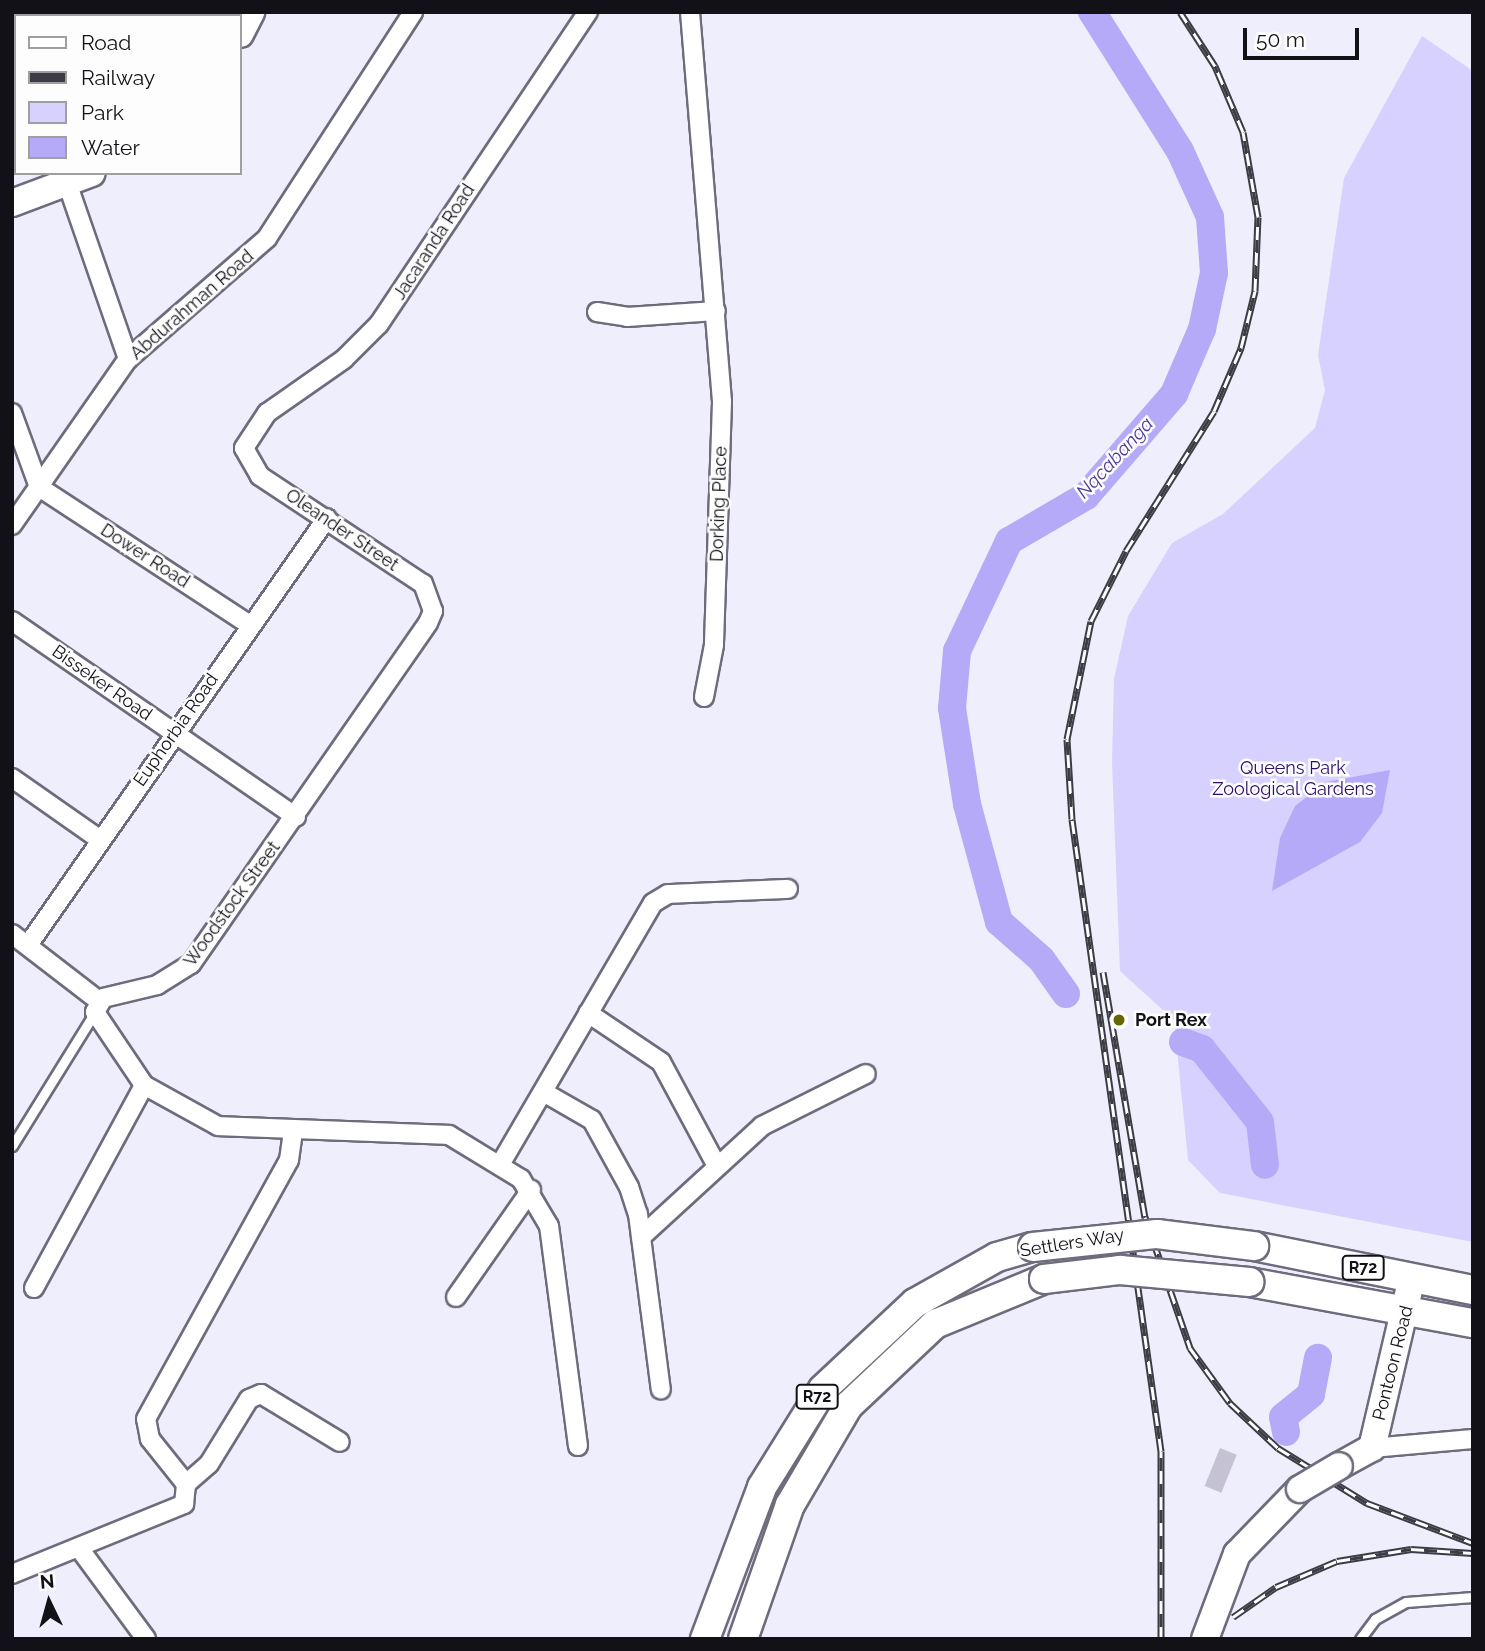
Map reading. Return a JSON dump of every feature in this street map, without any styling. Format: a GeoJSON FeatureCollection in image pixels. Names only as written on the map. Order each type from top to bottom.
{"type":"FeatureCollection","features":[{"type":"Feature","properties":{"kind":"main road","name":"Settlers Way"},"geometry":{"type":"LineString","coordinates":[[705,1639],[762,1487],[823,1389],[915,1303],[997,1257],[1032,1247],[1157,1234],[1254,1246],[1473,1290]]}},
{"type":"Feature","properties":{"kind":"main road","name":"Settlers Way"},"geometry":{"type":"LineString","coordinates":[[743,1639],[790,1505],[848,1406],[935,1324],[1044,1279],[1121,1270],[1249,1282],[1473,1323]]}},
{"type":"Feature","properties":{"kind":"street"},"geometry":{"type":"LineString","coordinates":[[242,29],[251,12]]}},
{"type":"Feature","properties":{"kind":"street","name":"Abdurahman Road"},"geometry":{"type":"LineString","coordinates":[[12,525],[128,359],[267,238],[414,12]]}},
{"type":"Feature","properties":{"kind":"street","name":"Jacaranda Road"},"geometry":{"type":"LineString","coordinates":[[246,439],[267,413],[344,359],[379,324],[588,12]]}},
{"type":"Feature","properties":{"kind":"street","name":"Dorking Place"},"geometry":{"type":"LineString","coordinates":[[690,12],[722,402],[717,589],[704,697]]}},
{"type":"Feature","properties":{"kind":"street"},"geometry":{"type":"LineString","coordinates":[[12,203],[65,178],[128,359]]}},
{"type":"Feature","properties":{"kind":"street"},"geometry":{"type":"LineString","coordinates":[[597,312],[627,317],[716,311]]}},
{"type":"Feature","properties":{"kind":"street"},"geometry":{"type":"LineString","coordinates":[[12,413],[39,487]]}},
{"type":"Feature","properties":{"kind":"street","name":"Oleander Street"},"geometry":{"type":"LineString","coordinates":[[246,439],[246,460],[260,476],[423,584],[433,611],[428,623]]}},
{"type":"Feature","properties":{"kind":"street","name":"Dower Road"},"geometry":{"type":"LineString","coordinates":[[39,487],[250,625]]}},
{"type":"Feature","properties":{"kind":"street","name":"Euphorbia Road"},"geometry":{"type":"LineString","coordinates":[[28,945],[99,839],[327,518]]}},
{"type":"Feature","properties":{"kind":"street","name":"Bisseker Road"},"geometry":{"type":"LineString","coordinates":[[12,621],[296,817]]}},
{"type":"Feature","properties":{"kind":"street","name":"Woodstock Street"},"geometry":{"type":"LineString","coordinates":[[97,1006],[157,985],[191,964],[296,817],[428,623]]}},
{"type":"Feature","properties":{"kind":"street"},"geometry":{"type":"LineString","coordinates":[[12,778],[99,839]]}},
{"type":"Feature","properties":{"kind":"street"},"geometry":{"type":"LineString","coordinates":[[500,1163],[545,1093],[639,919],[667,894],[788,889]]}},
{"type":"Feature","properties":{"kind":"street"},"geometry":{"type":"LineString","coordinates":[[12,934],[97,1006],[144,1085],[218,1126],[293,1132],[449,1135],[500,1163],[531,1190],[550,1226],[578,1446]]}},
{"type":"Feature","properties":{"kind":"street"},"geometry":{"type":"LineString","coordinates":[[588,1013],[661,1062],[717,1166]]}},
{"type":"Feature","properties":{"kind":"street"},"geometry":{"type":"LineString","coordinates":[[641,1237],[717,1166],[783,1112],[866,1074]]}},
{"type":"Feature","properties":{"kind":"street"},"geometry":{"type":"LineString","coordinates":[[34,1288],[144,1085]]}},
{"type":"Feature","properties":{"kind":"street"},"geometry":{"type":"LineString","coordinates":[[545,1093],[592,1120],[629,1187],[641,1237],[661,1390]]}},
{"type":"Feature","properties":{"kind":"street"},"geometry":{"type":"LineString","coordinates":[[12,1574],[184,1504],[186,1483],[150,1439],[146,1419],[289,1160],[293,1132]]}},
{"type":"Feature","properties":{"kind":"street"},"geometry":{"type":"LineString","coordinates":[[456,1297],[531,1190]]}},
{"type":"Feature","properties":{"kind":"street","name":"Pontoon Road"},"geometry":{"type":"LineString","coordinates":[[1372,1448],[1408,1311],[1412,1278]]}},
{"type":"Feature","properties":{"kind":"street"},"geometry":{"type":"LineString","coordinates":[[186,1483],[209,1464],[249,1399],[261,1394],[340,1442]]}},
{"type":"Feature","properties":{"kind":"street","name":"Pontoon Road"},"geometry":{"type":"LineString","coordinates":[[1205,1639],[1237,1554],[1300,1489],[1372,1448],[1473,1439]]}},
{"type":"Feature","properties":{"kind":"street"},"geometry":{"type":"LineString","coordinates":[[79,1548],[146,1639]]}},
{"type":"Feature","properties":{"kind":"lane"},"geometry":{"type":"LineString","coordinates":[[12,1146],[97,1006]]}},
{"type":"Feature","properties":{"kind":"lane"},"geometry":{"type":"LineString","coordinates":[[1360,1639],[1375,1619],[1406,1602],[1473,1597]]}},
{"type":"Feature","properties":{"kind":"green space","name":"Queens Park Zoological Gardens"},"geometry":{"type":"Polygon","coordinates":[[[1422,36],[1473,71],[1473,1242],[1220,1193],[1188,1160],[1174,1020],[1120,971],[1112,762],[1114,679],[1128,616],[1172,543],[1223,514],[1315,428],[1325,390],[1318,355],[1344,178],[1422,36]]]}},
{"type":"Feature","properties":{"kind":"water"},"geometry":{"type":"Polygon","coordinates":[[[1390,770],[1382,813],[1360,842],[1272,891],[1280,838],[1295,806],[1326,782],[1390,770]]]}},
{"type":"Feature","properties":{"kind":"building"},"geometry":{"type":"Polygon","coordinates":[[[1220,1448],[1237,1455],[1221,1493],[1205,1486],[1220,1448]]]}},
{"type":"Feature","properties":{"kind":"waterway","name":"Nqcabanga"},"geometry":{"type":"LineString","coordinates":[[1066,994],[1041,959],[999,922],[967,804],[952,708],[957,651],[1009,541],[1086,496],[1174,394],[1202,329],[1214,273],[1210,217],[1180,151],[1092,12]]}},
{"type":"Feature","properties":{"kind":"waterway","name":"Nqcabanga"},"geometry":{"type":"LineString","coordinates":[[1183,1042],[1202,1049],[1260,1122],[1265,1165]]}},
{"type":"Feature","properties":{"kind":"waterway","name":"Nqcabanga"},"geometry":{"type":"LineString","coordinates":[[1286,1432],[1283,1417],[1311,1394],[1318,1358]]}},
{"type":"Feature","properties":{"kind":"railway"},"geometry":{"type":"LineString","coordinates":[[1161,1639],[1161,1451],[1072,819],[1067,739],[1091,621],[1126,551],[1214,411],[1241,348],[1255,291],[1258,217],[1243,132],[1215,66],[1180,12]]}},
{"type":"Feature","properties":{"kind":"railway"},"geometry":{"type":"LineString","coordinates":[[1103,972],[1145,1217],[1190,1348],[1230,1403],[1278,1448],[1367,1503],[1473,1543]]}},
{"type":"Feature","properties":{"kind":"railway"},"geometry":{"type":"LineString","coordinates":[[1233,1617],[1276,1587],[1337,1561],[1411,1549],[1473,1553]]}},
{"type":"Feature","properties":{"kind":"place","name":"Port Rex"},"geometry":{"type":"Point","coordinates":[1119,1020]}}]}
